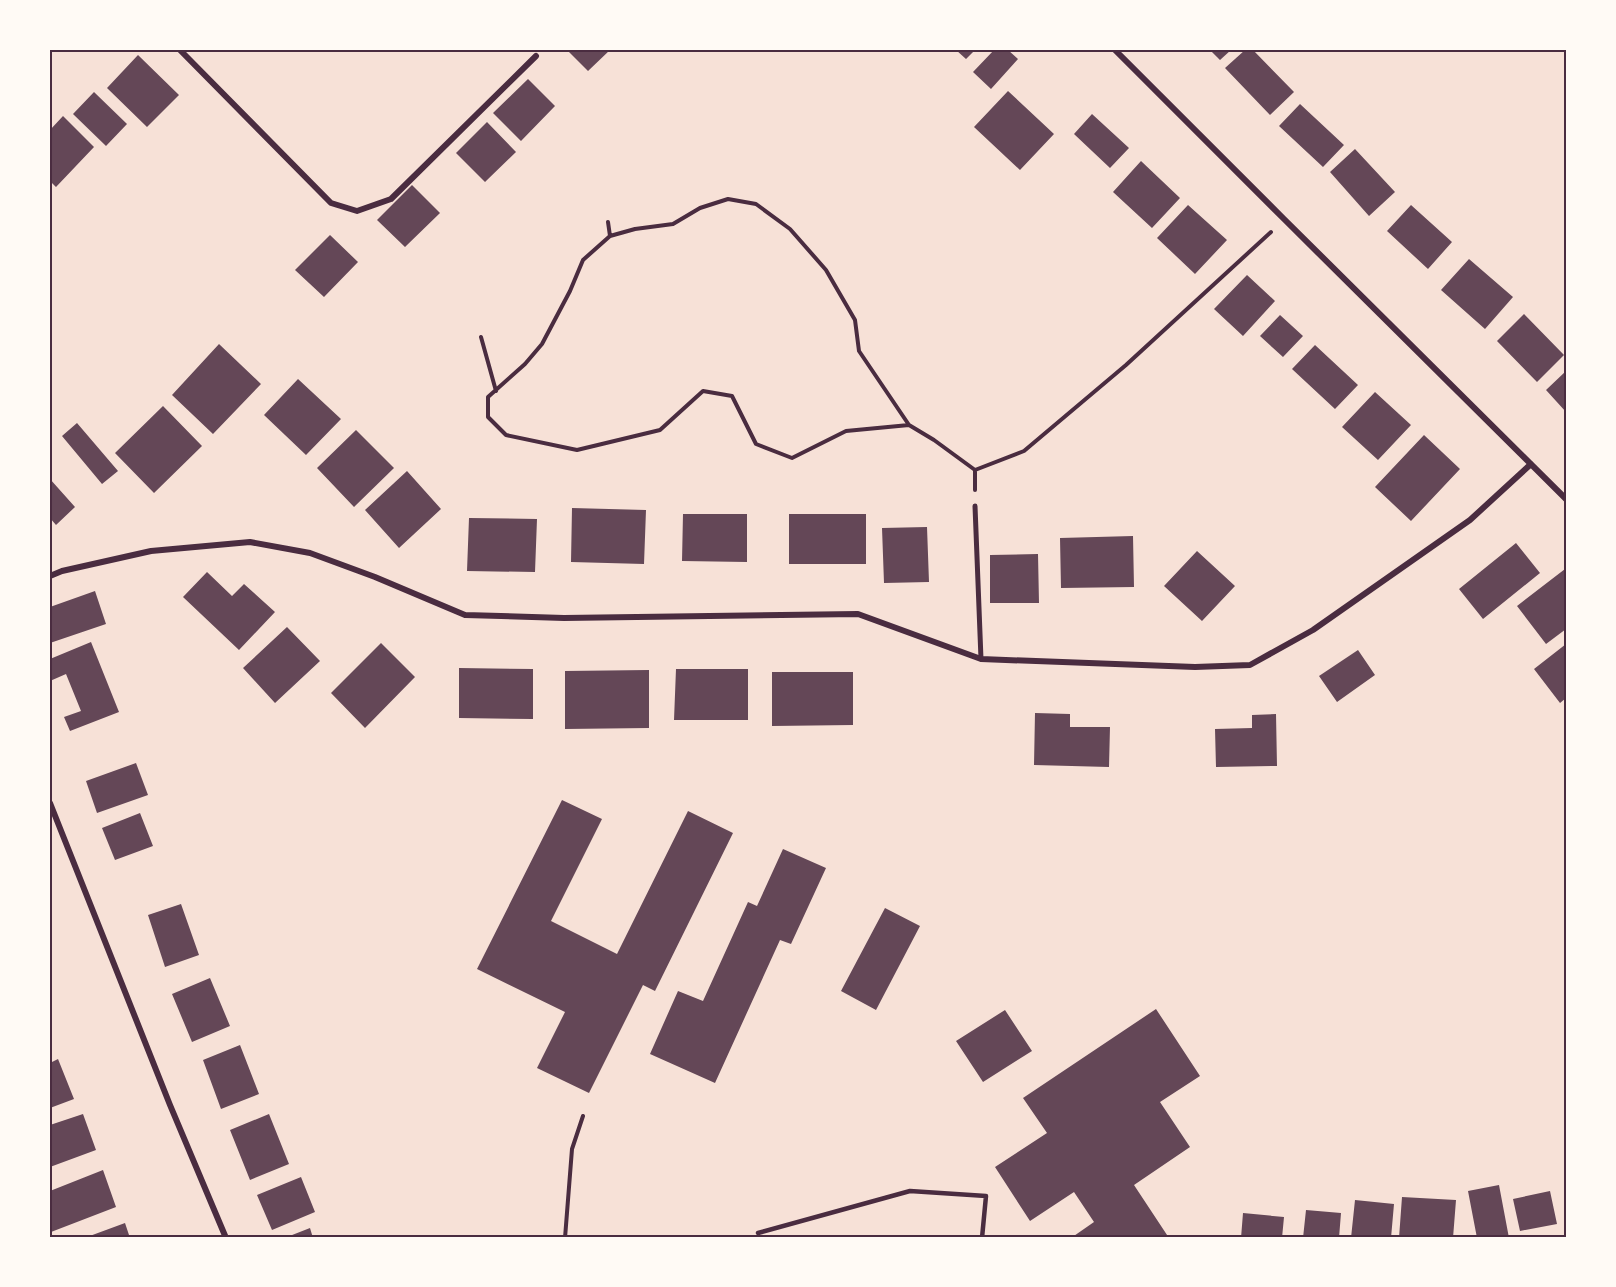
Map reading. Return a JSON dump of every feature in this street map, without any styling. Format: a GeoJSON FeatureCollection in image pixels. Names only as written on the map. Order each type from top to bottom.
{"type":"FeatureCollection","features":[{"type":"Feature","properties":{"kind":"street"},"geometry":{"type":"LineString","coordinates":[[180,50],[331,203],[357,211],[391,199],[536,56]]}},
{"type":"Feature","properties":{"kind":"street"},"geometry":{"type":"LineString","coordinates":[[1115,50],[1566,499]]}},
{"type":"Feature","properties":{"kind":"street"},"geometry":{"type":"LineString","coordinates":[[50,576],[62,571],[152,551],[250,542],[310,554],[375,577],[465,615],[564,618],[858,614],[981,659],[1195,667],[1250,665],[1313,630],[1470,520],[1531,464]]}},
{"type":"Feature","properties":{"kind":"street"},"geometry":{"type":"LineString","coordinates":[[975,506],[981,659]]}},
{"type":"Feature","properties":{"kind":"street"},"geometry":{"type":"LineString","coordinates":[[50,803],[170,1106],[226,1238]]}},
{"type":"Feature","properties":{"kind":"lane"},"geometry":{"type":"LineString","coordinates":[[758,1233],[910,1191],[986,1196],[982,1238]]}},
{"type":"Feature","properties":{"kind":"path"},"geometry":{"type":"LineString","coordinates":[[909,425],[846,431],[792,458],[756,444],[732,396],[703,391],[660,430],[577,450],[506,435],[488,417],[488,397],[525,364],[542,344],[570,291],[583,260],[610,236],[673,224],[700,208],[728,199],[756,204],[790,229],[826,270],[855,320],[859,351],[909,425],[975,470],[1024,451],[1126,365],[1284,219]]}},
{"type":"Feature","properties":{"kind":"path"},"geometry":{"type":"LineString","coordinates":[[608,222],[610,236]]}},
{"type":"Feature","properties":{"kind":"path"},"geometry":{"type":"LineString","coordinates":[[481,337],[495,391]]}},
{"type":"Feature","properties":{"kind":"path"},"geometry":{"type":"LineString","coordinates":[[566,1238],[572,1149],[583,1116]]}},
{"type":"Feature","properties":{"kind":"building"},"geometry":{"type":"Polygon","coordinates":[[[567,50],[610,50],[588,71],[567,50]]]}},
{"type":"Feature","properties":{"kind":"building"},"geometry":{"type":"Polygon","coordinates":[[[956,50],[975,50],[966,59],[956,50]]]}},
{"type":"Feature","properties":{"kind":"building"},"geometry":{"type":"Polygon","coordinates":[[[994,50],[1008,50],[1018,59],[991,89],[973,72],[994,50]]]}},
{"type":"Feature","properties":{"kind":"building"},"geometry":{"type":"Polygon","coordinates":[[[1210,50],[1231,50],[1220,60],[1210,50]]]}},
{"type":"Feature","properties":{"kind":"building"},"geometry":{"type":"Polygon","coordinates":[[[1245,50],[1253,50],[1294,92],[1270,115],[1225,68],[1245,50]]]}},
{"type":"Feature","properties":{"kind":"building"},"geometry":{"type":"Polygon","coordinates":[[[138,55],[179,95],[147,127],[107,88],[138,55]]]}},
{"type":"Feature","properties":{"kind":"building"},"geometry":{"type":"Polygon","coordinates":[[[528,79],[555,106],[521,141],[493,113],[528,79]]]}},
{"type":"Feature","properties":{"kind":"building"},"geometry":{"type":"Polygon","coordinates":[[[1008,91],[1054,134],[1020,170],[974,127],[1008,91]]]}},
{"type":"Feature","properties":{"kind":"building"},"geometry":{"type":"Polygon","coordinates":[[[94,92],[127,124],[106,146],[73,114],[94,92]]]}},
{"type":"Feature","properties":{"kind":"building"},"geometry":{"type":"Polygon","coordinates":[[[1300,104],[1344,145],[1323,167],[1279,126],[1300,104]]]}},
{"type":"Feature","properties":{"kind":"building"},"geometry":{"type":"Polygon","coordinates":[[[1092,114],[1129,148],[1110,168],[1074,134],[1092,114]]]}},
{"type":"Feature","properties":{"kind":"building"},"geometry":{"type":"Polygon","coordinates":[[[63,116],[94,147],[56,187],[50,181],[50,130],[63,116]]]}},
{"type":"Feature","properties":{"kind":"building"},"geometry":{"type":"Polygon","coordinates":[[[487,122],[516,152],[485,182],[456,153],[487,122]]]}},
{"type":"Feature","properties":{"kind":"building"},"geometry":{"type":"Polygon","coordinates":[[[1355,149],[1395,192],[1369,216],[1330,172],[1355,149]]]}},
{"type":"Feature","properties":{"kind":"building"},"geometry":{"type":"Polygon","coordinates":[[[1141,161],[1180,198],[1152,228],[1113,192],[1141,161]]]}},
{"type":"Feature","properties":{"kind":"building"},"geometry":{"type":"Polygon","coordinates":[[[412,185],[440,213],[405,247],[377,220],[412,185]]]}},
{"type":"Feature","properties":{"kind":"building"},"geometry":{"type":"Polygon","coordinates":[[[1188,205],[1227,240],[1195,274],[1157,238],[1188,205]]]}},
{"type":"Feature","properties":{"kind":"building"},"geometry":{"type":"Polygon","coordinates":[[[1411,205],[1452,242],[1428,269],[1387,231],[1411,205]]]}},
{"type":"Feature","properties":{"kind":"building"},"geometry":{"type":"Polygon","coordinates":[[[330,235],[358,262],[324,297],[295,270],[330,235]]]}},
{"type":"Feature","properties":{"kind":"building"},"geometry":{"type":"Polygon","coordinates":[[[1469,259],[1513,297],[1485,329],[1441,290],[1469,259]]]}},
{"type":"Feature","properties":{"kind":"building"},"geometry":{"type":"Polygon","coordinates":[[[1247,275],[1275,301],[1243,336],[1214,309],[1247,275]]]}},
{"type":"Feature","properties":{"kind":"building"},"geometry":{"type":"Polygon","coordinates":[[[1524,314],[1564,355],[1537,382],[1497,341],[1524,314]]]}},
{"type":"Feature","properties":{"kind":"building"},"geometry":{"type":"Polygon","coordinates":[[[1280,315],[1303,336],[1283,357],[1260,336],[1280,315]]]}},
{"type":"Feature","properties":{"kind":"building"},"geometry":{"type":"Polygon","coordinates":[[[219,344],[261,384],[213,434],[172,395],[219,344]]]}},
{"type":"Feature","properties":{"kind":"building"},"geometry":{"type":"Polygon","coordinates":[[[1315,345],[1358,385],[1335,409],[1292,369],[1315,345]]]}},
{"type":"Feature","properties":{"kind":"building"},"geometry":{"type":"Polygon","coordinates":[[[1566,371],[1566,412],[1546,390],[1566,371]]]}},
{"type":"Feature","properties":{"kind":"building"},"geometry":{"type":"Polygon","coordinates":[[[298,379],[341,419],[306,455],[264,415],[298,379]]]}},
{"type":"Feature","properties":{"kind":"building"},"geometry":{"type":"Polygon","coordinates":[[[1375,392],[1411,425],[1378,460],[1342,427],[1375,392]]]}},
{"type":"Feature","properties":{"kind":"building"},"geometry":{"type":"Polygon","coordinates":[[[163,406],[202,446],[154,493],[115,453],[163,406]]]}},
{"type":"Feature","properties":{"kind":"building"},"geometry":{"type":"Polygon","coordinates":[[[77,423],[118,471],[102,484],[62,436],[77,423]]]}},
{"type":"Feature","properties":{"kind":"building"},"geometry":{"type":"Polygon","coordinates":[[[356,430],[394,468],[354,507],[317,468],[356,430]]]}},
{"type":"Feature","properties":{"kind":"building"},"geometry":{"type":"Polygon","coordinates":[[[1424,435],[1460,469],[1411,521],[1375,487],[1424,435]]]}},
{"type":"Feature","properties":{"kind":"building"},"geometry":{"type":"Polygon","coordinates":[[[407,471],[441,509],[399,548],[365,510],[407,471]]]}},
{"type":"Feature","properties":{"kind":"building"},"geometry":{"type":"Polygon","coordinates":[[[50,479],[75,507],[56,525],[50,518],[50,479]]]}},
{"type":"Feature","properties":{"kind":"building"},"geometry":{"type":"Polygon","coordinates":[[[572,508],[646,510],[644,564],[571,562],[572,508]]]}},
{"type":"Feature","properties":{"kind":"building"},"geometry":{"type":"Polygon","coordinates":[[[683,514],[747,514],[747,562],[682,561],[683,514]]]}},
{"type":"Feature","properties":{"kind":"building"},"geometry":{"type":"Polygon","coordinates":[[[789,514],[866,514],[866,564],[789,564],[789,514]]]}},
{"type":"Feature","properties":{"kind":"building"},"geometry":{"type":"Polygon","coordinates":[[[469,518],[537,519],[535,572],[467,571],[469,518]]]}},
{"type":"Feature","properties":{"kind":"building"},"geometry":{"type":"Polygon","coordinates":[[[927,527],[929,582],[884,583],[882,528],[927,527]]]}},
{"type":"Feature","properties":{"kind":"building"},"geometry":{"type":"Polygon","coordinates":[[[1133,536],[1134,587],[1061,588],[1060,538],[1133,536]]]}},
{"type":"Feature","properties":{"kind":"building"},"geometry":{"type":"Polygon","coordinates":[[[1516,543],[1540,573],[1483,619],[1459,589],[1516,543]]]}},
{"type":"Feature","properties":{"kind":"building"},"geometry":{"type":"Polygon","coordinates":[[[1197,551],[1235,586],[1202,621],[1164,586],[1197,551]]]}},
{"type":"Feature","properties":{"kind":"building"},"geometry":{"type":"Polygon","coordinates":[[[1038,554],[1039,603],[990,603],[990,555],[1038,554]]]}},
{"type":"Feature","properties":{"kind":"building"},"geometry":{"type":"Polygon","coordinates":[[[1565,569],[1566,629],[1546,644],[1517,606],[1565,569]]]}},
{"type":"Feature","properties":{"kind":"building"},"geometry":{"type":"Polygon","coordinates":[[[207,572],[232,596],[244,584],[275,612],[239,650],[183,597],[207,572]]]}},
{"type":"Feature","properties":{"kind":"building"},"geometry":{"type":"Polygon","coordinates":[[[95,591],[106,624],[50,643],[50,607],[95,591]]]}},
{"type":"Feature","properties":{"kind":"building"},"geometry":{"type":"Polygon","coordinates":[[[287,627],[320,661],[275,703],[243,668],[287,627]]]}},
{"type":"Feature","properties":{"kind":"building"},"geometry":{"type":"Polygon","coordinates":[[[91,642],[119,712],[70,731],[64,717],[81,711],[66,674],[50,681],[50,659],[91,642]]]}},
{"type":"Feature","properties":{"kind":"building"},"geometry":{"type":"Polygon","coordinates":[[[381,643],[415,677],[365,728],[331,693],[381,643]]]}},
{"type":"Feature","properties":{"kind":"building"},"geometry":{"type":"Polygon","coordinates":[[[1566,644],[1566,698],[1560,703],[1534,669],[1566,644]]]}},
{"type":"Feature","properties":{"kind":"building"},"geometry":{"type":"Polygon","coordinates":[[[1358,650],[1375,675],[1337,702],[1319,676],[1358,650]]]}},
{"type":"Feature","properties":{"kind":"building"},"geometry":{"type":"Polygon","coordinates":[[[459,668],[533,669],[533,719],[459,718],[459,668]]]}},
{"type":"Feature","properties":{"kind":"building"},"geometry":{"type":"Polygon","coordinates":[[[676,669],[748,669],[748,720],[674,720],[676,669]]]}},
{"type":"Feature","properties":{"kind":"building"},"geometry":{"type":"Polygon","coordinates":[[[649,670],[649,728],[565,729],[565,671],[649,670]]]}},
{"type":"Feature","properties":{"kind":"building"},"geometry":{"type":"Polygon","coordinates":[[[772,672],[853,672],[853,725],[772,726],[772,672]]]}},
{"type":"Feature","properties":{"kind":"building"},"geometry":{"type":"Polygon","coordinates":[[[1035,713],[1070,714],[1070,727],[1110,727],[1109,767],[1034,765],[1035,713]]]}},
{"type":"Feature","properties":{"kind":"building"},"geometry":{"type":"Polygon","coordinates":[[[1276,714],[1277,766],[1216,767],[1215,729],[1252,728],[1252,715],[1276,714]]]}},
{"type":"Feature","properties":{"kind":"building"},"geometry":{"type":"Polygon","coordinates":[[[136,763],[148,795],[97,813],[86,781],[136,763]]]}},
{"type":"Feature","properties":{"kind":"building"},"geometry":{"type":"Polygon","coordinates":[[[562,800],[602,819],[551,921],[617,954],[688,811],[733,833],[655,991],[643,985],[589,1093],[537,1068],[565,1012],[477,969],[562,800]]]}},
{"type":"Feature","properties":{"kind":"building"},"geometry":{"type":"Polygon","coordinates":[[[140,813],[153,846],[115,860],[102,828],[140,813]]]}},
{"type":"Feature","properties":{"kind":"building"},"geometry":{"type":"Polygon","coordinates":[[[783,849],[826,868],[791,944],[780,940],[715,1083],[650,1054],[678,991],[703,1001],[748,902],[757,906],[783,849]]]}},
{"type":"Feature","properties":{"kind":"building"},"geometry":{"type":"Polygon","coordinates":[[[181,904],[199,955],[165,967],[148,915],[181,904]]]}},
{"type":"Feature","properties":{"kind":"building"},"geometry":{"type":"Polygon","coordinates":[[[885,908],[920,926],[876,1010],[841,991],[885,908]]]}},
{"type":"Feature","properties":{"kind":"building"},"geometry":{"type":"Polygon","coordinates":[[[210,978],[230,1026],[192,1042],[172,994],[210,978]]]}},
{"type":"Feature","properties":{"kind":"building"},"geometry":{"type":"Polygon","coordinates":[[[1156,1009],[1200,1076],[1160,1102],[1190,1147],[1134,1185],[1169,1238],[1071,1238],[1094,1222],[1074,1192],[1030,1221],[995,1167],[1047,1133],[1023,1098],[1156,1009]]]}},
{"type":"Feature","properties":{"kind":"building"},"geometry":{"type":"Polygon","coordinates":[[[1005,1010],[1032,1051],[983,1082],[956,1041],[1005,1010]]]}},
{"type":"Feature","properties":{"kind":"building"},"geometry":{"type":"Polygon","coordinates":[[[240,1045],[259,1094],[221,1109],[203,1060],[240,1045]]]}},
{"type":"Feature","properties":{"kind":"building"},"geometry":{"type":"Polygon","coordinates":[[[58,1059],[74,1099],[50,1108],[50,1063],[58,1059]]]}},
{"type":"Feature","properties":{"kind":"building"},"geometry":{"type":"Polygon","coordinates":[[[83,1114],[96,1150],[50,1167],[50,1125],[83,1114]]]}},
{"type":"Feature","properties":{"kind":"building"},"geometry":{"type":"Polygon","coordinates":[[[269,1114],[289,1164],[250,1180],[230,1130],[269,1114]]]}},
{"type":"Feature","properties":{"kind":"building"},"geometry":{"type":"Polygon","coordinates":[[[103,1170],[116,1207],[51,1232],[50,1191],[103,1170]]]}},
{"type":"Feature","properties":{"kind":"building"},"geometry":{"type":"Polygon","coordinates":[[[301,1177],[315,1212],[272,1230],[257,1195],[301,1177]]]}},
{"type":"Feature","properties":{"kind":"building"},"geometry":{"type":"Polygon","coordinates":[[[1499,1185],[1509,1238],[1477,1238],[1468,1191],[1499,1185]]]}},
{"type":"Feature","properties":{"kind":"building"},"geometry":{"type":"Polygon","coordinates":[[[1550,1191],[1557,1224],[1520,1231],[1513,1199],[1550,1191]]]}},
{"type":"Feature","properties":{"kind":"building"},"geometry":{"type":"Polygon","coordinates":[[[1402,1197],[1456,1200],[1453,1238],[1399,1238],[1402,1197]]]}},
{"type":"Feature","properties":{"kind":"building"},"geometry":{"type":"Polygon","coordinates":[[[1355,1200],[1394,1204],[1391,1238],[1351,1238],[1355,1200]]]}},
{"type":"Feature","properties":{"kind":"building"},"geometry":{"type":"Polygon","coordinates":[[[1306,1210],[1341,1213],[1339,1238],[1303,1238],[1306,1210]]]}},
{"type":"Feature","properties":{"kind":"building"},"geometry":{"type":"Polygon","coordinates":[[[1243,1213],[1284,1217],[1282,1238],[1241,1238],[1243,1213]]]}},
{"type":"Feature","properties":{"kind":"building"},"geometry":{"type":"Polygon","coordinates":[[[125,1223],[130,1238],[87,1238],[87,1237],[125,1223]]]}},
{"type":"Feature","properties":{"kind":"building"},"geometry":{"type":"Polygon","coordinates":[[[310,1228],[313,1238],[287,1238],[287,1237],[310,1228]]]}}]}
